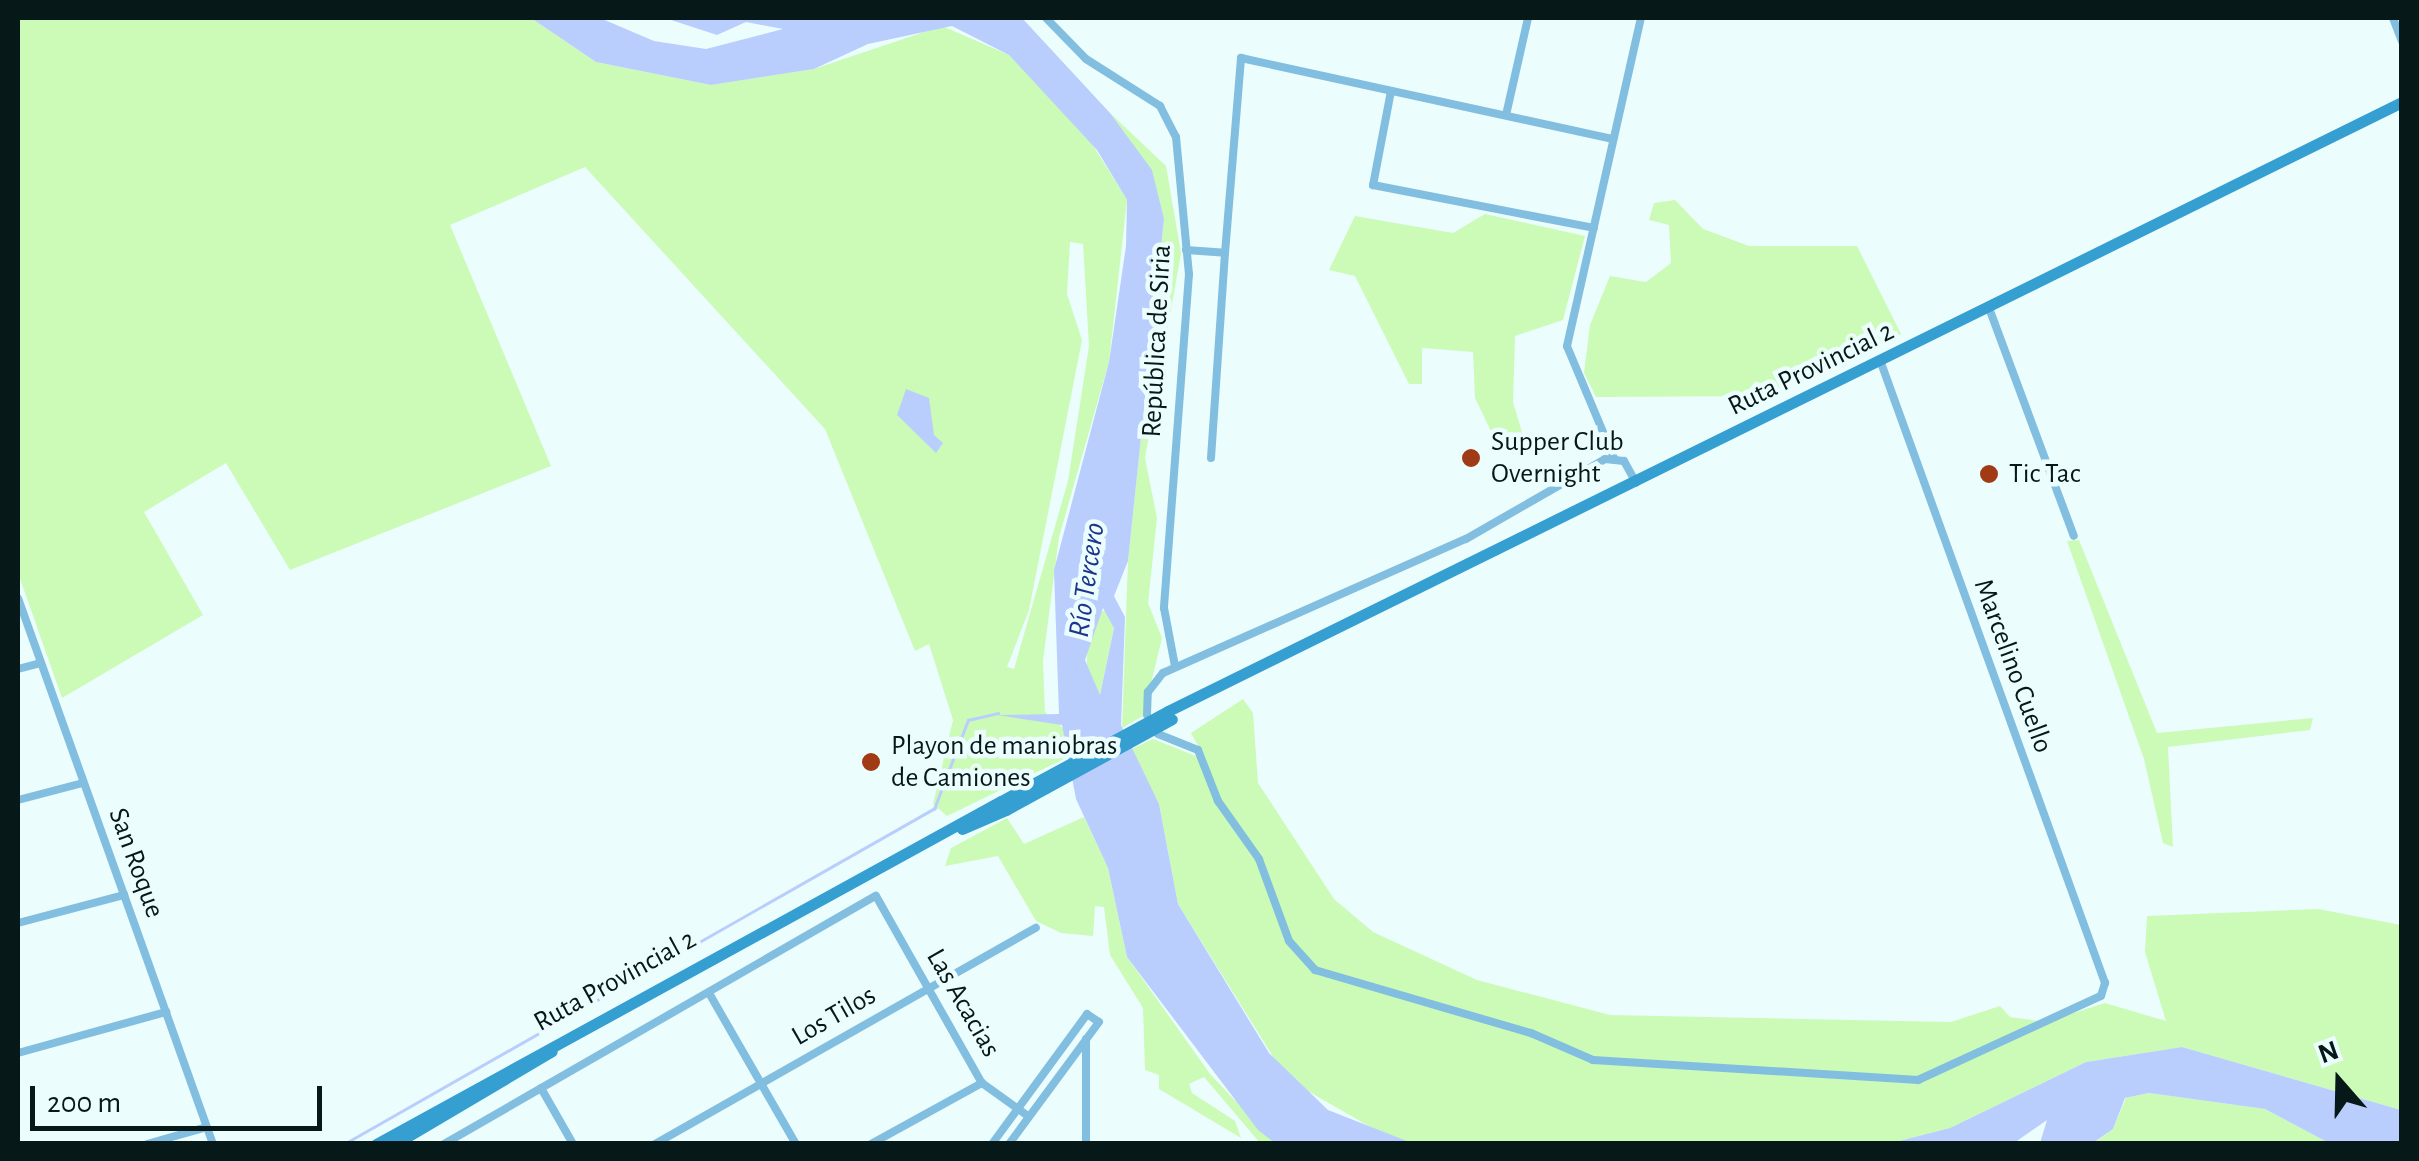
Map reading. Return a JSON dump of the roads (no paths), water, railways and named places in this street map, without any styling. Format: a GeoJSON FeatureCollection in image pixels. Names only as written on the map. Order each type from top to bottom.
{"type":"FeatureCollection","features":[{"type":"Feature","properties":{"kind":"main road","name":"Ruta Provincial 2"},"geometry":{"type":"LineString","coordinates":[[376,1144],[880,864],[1004,805],[1239,676],[1881,363],[2402,102]]}},
{"type":"Feature","properties":{"kind":"main road"},"geometry":{"type":"LineString","coordinates":[[394,1144],[566,1037]]}},
{"type":"Feature","properties":{"kind":"street","name":"República de Siria"},"geometry":{"type":"LineString","coordinates":[[1046,18],[1169,120],[1186,250],[1164,608],[1175,666]]}},
{"type":"Feature","properties":{"kind":"street"},"geometry":{"type":"LineString","coordinates":[[1506,115],[1528,18]]}},
{"type":"Feature","properties":{"kind":"street"},"geometry":{"type":"LineString","coordinates":[[1636,483],[1614,458],[1567,360],[1641,18]]}},
{"type":"Feature","properties":{"kind":"street"},"geometry":{"type":"LineString","coordinates":[[2393,18],[2402,41]]}},
{"type":"Feature","properties":{"kind":"street"},"geometry":{"type":"LineString","coordinates":[[1210,458],[1242,58],[1613,139]]}},
{"type":"Feature","properties":{"kind":"street"},"geometry":{"type":"LineString","coordinates":[[1390,90],[1373,185],[1594,228]]}},
{"type":"Feature","properties":{"kind":"street"},"geometry":{"type":"LineString","coordinates":[[1186,250],[1225,253]]}},
{"type":"Feature","properties":{"kind":"street"},"geometry":{"type":"LineString","coordinates":[[1989,308],[2074,536]]}},
{"type":"Feature","properties":{"kind":"street","name":"Marcelino Cuello"},"geometry":{"type":"LineString","coordinates":[[1158,734],[1198,750],[1218,800],[1259,859],[1289,941],[1315,970],[1530,1032],[1592,1060],[1918,1080],[2101,996],[2106,982],[1881,363]]}},
{"type":"Feature","properties":{"kind":"street"},"geometry":{"type":"LineString","coordinates":[[1147,715],[1152,683],[1175,666],[1466,539],[1614,458]]}},
{"type":"Feature","properties":{"kind":"street","name":"San Roque"},"geometry":{"type":"LineString","coordinates":[[18,598],[213,1144]]}},
{"type":"Feature","properties":{"kind":"street"},"geometry":{"type":"LineString","coordinates":[[18,669],[40,663]]}},
{"type":"Feature","properties":{"kind":"street"},"geometry":{"type":"LineString","coordinates":[[18,800],[83,783]]}},
{"type":"Feature","properties":{"kind":"street"},"geometry":{"type":"LineString","coordinates":[[18,924],[124,895]]}},
{"type":"Feature","properties":{"kind":"street","name":"Las Acacias"},"geometry":{"type":"LineString","coordinates":[[709,993],[876,896],[982,1082],[1028,1116]]}},
{"type":"Feature","properties":{"kind":"street","name":"Los Tilos"},"geometry":{"type":"LineString","coordinates":[[656,1144],[1036,928]]}},
{"type":"Feature","properties":{"kind":"street"},"geometry":{"type":"LineString","coordinates":[[444,1144],[709,993],[796,1144]]}},
{"type":"Feature","properties":{"kind":"street"},"geometry":{"type":"LineString","coordinates":[[18,1053],[166,1012]]}},
{"type":"Feature","properties":{"kind":"street"},"geometry":{"type":"LineString","coordinates":[[992,1144],[1087,1014],[1099,1022],[1010,1144]]}},
{"type":"Feature","properties":{"kind":"street"},"geometry":{"type":"LineString","coordinates":[[1086,1039],[1086,1144]]}},
{"type":"Feature","properties":{"kind":"street"},"geometry":{"type":"LineString","coordinates":[[872,1144],[982,1082]]}},
{"type":"Feature","properties":{"kind":"street"},"geometry":{"type":"LineString","coordinates":[[541,1088],[573,1144]]}},
{"type":"Feature","properties":{"kind":"street"},"geometry":{"type":"LineString","coordinates":[[147,1144],[207,1126]]}},
{"type":"Feature","properties":{"kind":"water","name":"Río Tercero"},"geometry":{"type":"Polygon","coordinates":[[[531,18],[600,18],[654,41],[706,49],[783,29],[746,22],[717,35],[665,18],[1022,18],[1110,113],[1152,170],[1164,219],[1128,561],[1114,596],[1125,617],[1121,725],[1159,804],[1178,904],[1269,1053],[1328,1110],[1412,1143],[1275,1143],[1258,1130],[1127,957],[1108,868],[1076,799],[1062,725],[997,715],[1059,714],[1054,570],[1109,362],[1126,246],[1127,200],[1097,150],[1009,55],[952,26],[868,44],[814,69],[711,85],[596,62],[531,18]],[[1103,608],[1085,660],[1100,695],[1114,628],[1103,608]]]}},
{"type":"Feature","properties":{"kind":"water"},"geometry":{"type":"Polygon","coordinates":[[[906,389],[929,398],[934,435],[943,443],[936,453],[897,415],[906,389]]]}},
{"type":"Feature","properties":{"kind":"water"},"geometry":{"type":"Polygon","coordinates":[[[2182,1047],[2401,1110],[2401,1143],[2329,1143],[2265,1109],[2149,1093],[2125,1098],[2113,1129],[2093,1143],[2040,1143],[2047,1120],[2014,1143],[1891,1143],[1950,1128],[2086,1062],[2182,1047]]]}},
{"type":"Feature","properties":{"kind":"waterway"},"geometry":{"type":"LineString","coordinates":[[934,809],[968,720],[998,713]]}},
{"type":"Feature","properties":{"kind":"waterway"},"geometry":{"type":"LineString","coordinates":[[344,1144],[935,808]]}},
{"type":"Feature","properties":{"kind":"place","name":"Supper Club Overnight"},"geometry":{"type":"Point","coordinates":[1471,458]}},
{"type":"Feature","properties":{"kind":"place","name":"Tic Tac"},"geometry":{"type":"Point","coordinates":[1989,474]}},
{"type":"Feature","properties":{"kind":"place","name":"Playon de maniobras de Camiones"},"geometry":{"type":"Point","coordinates":[871,762]}}]}
